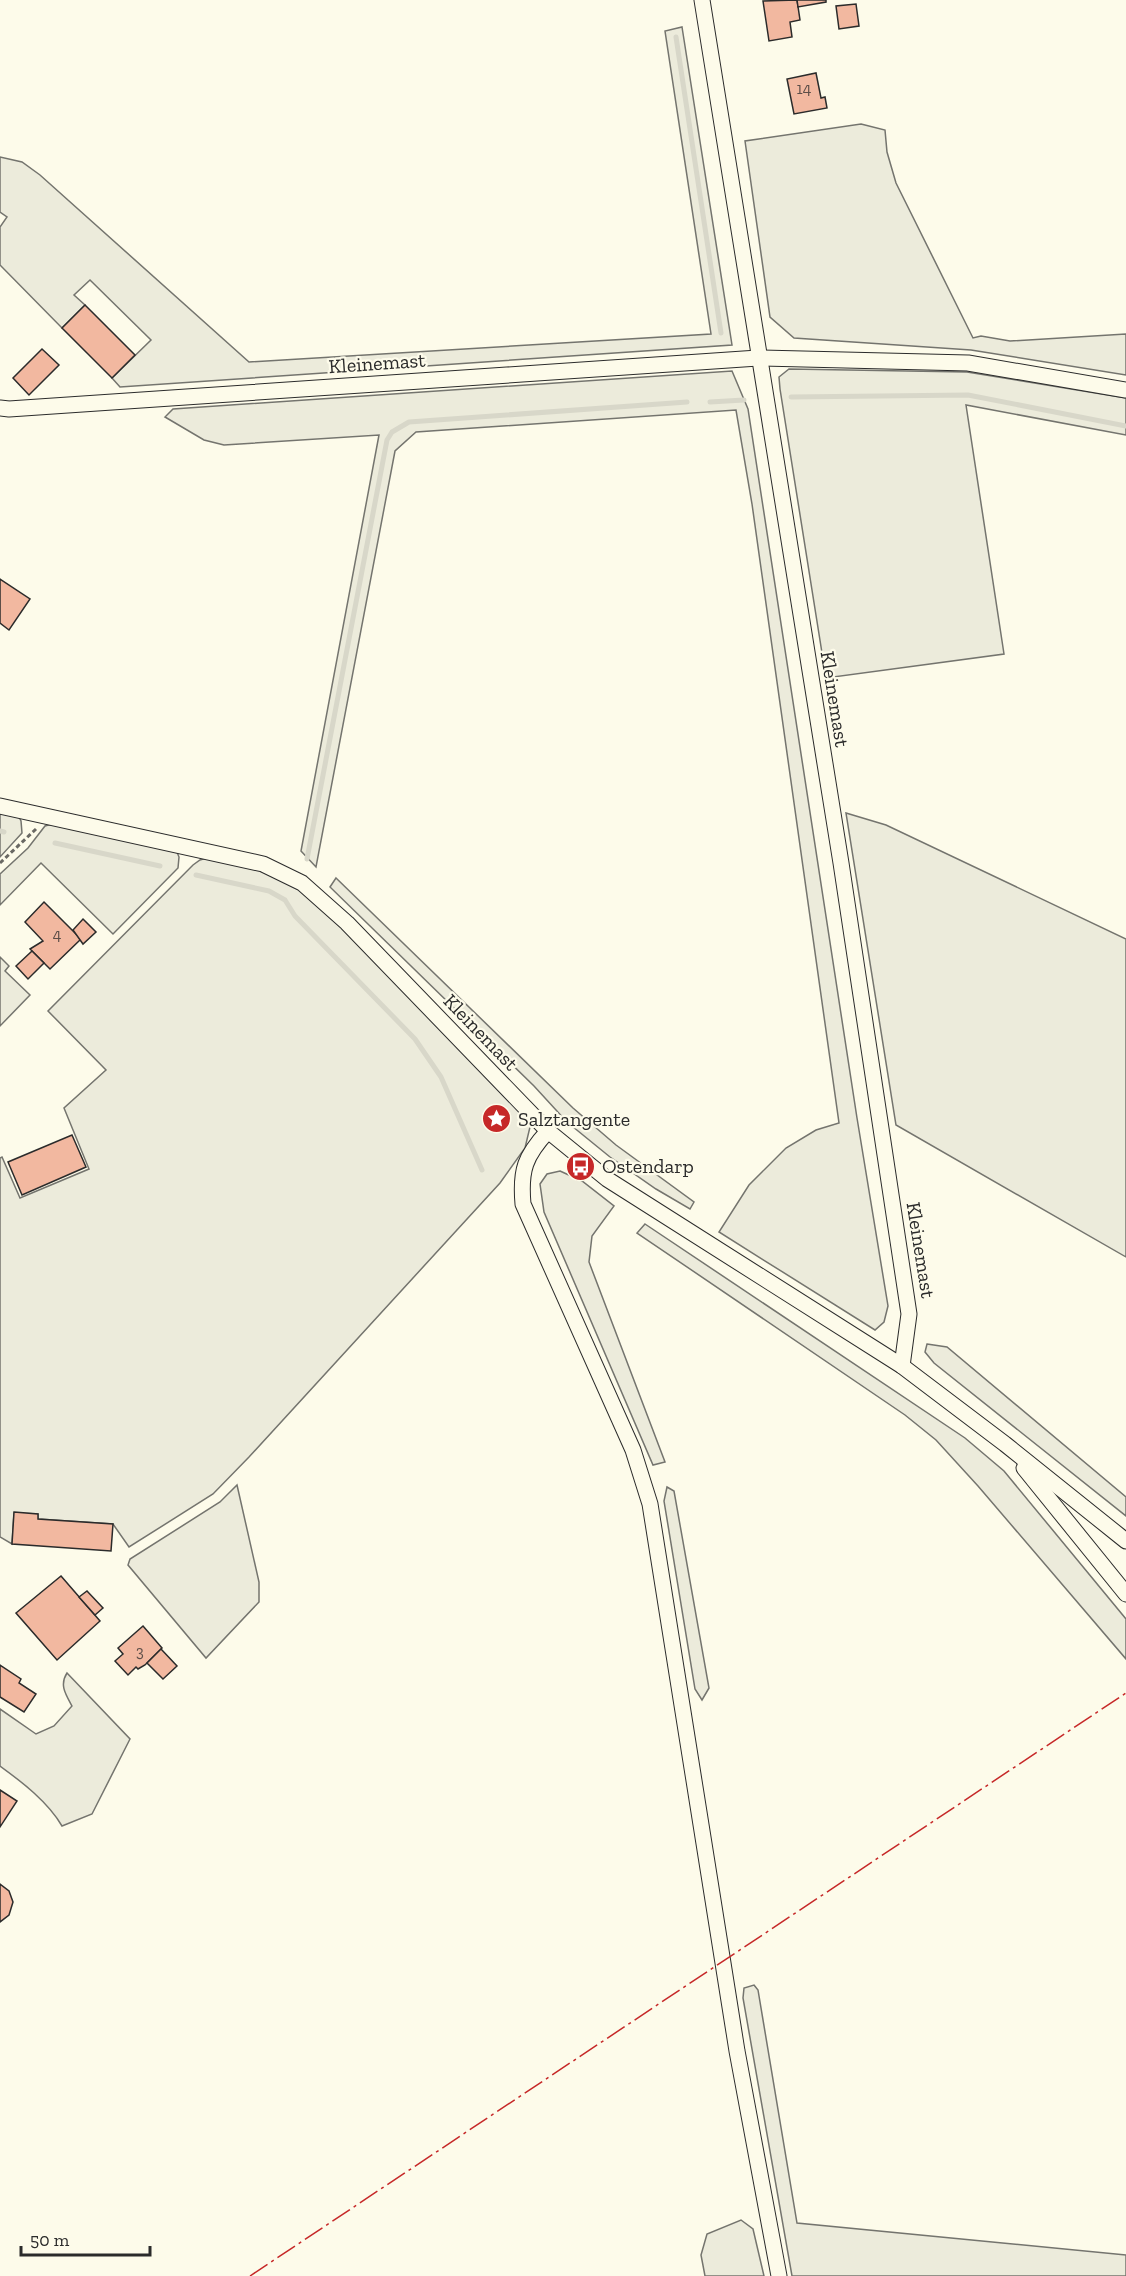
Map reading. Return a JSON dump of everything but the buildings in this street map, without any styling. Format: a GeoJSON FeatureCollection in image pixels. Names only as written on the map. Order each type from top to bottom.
{"type":"FeatureCollection","features":[{"type":"Feature","properties":{"kind":"street","name":"Kleinemast"},"geometry":{"type":"LineString","coordinates":[[702,0],[841,863],[909,1314],[902,1366]]}},
{"type":"Feature","properties":{"kind":"street","name":"Kleinemast"},"geometry":{"type":"LineString","coordinates":[[0,408],[21,409],[758,358],[968,363],[1126,390]]}},
{"type":"Feature","properties":{"kind":"street","name":"Kleinemast"},"geometry":{"type":"LineString","coordinates":[[0,806],[263,864],[302,883],[347,923],[548,1131],[607,1179],[902,1366],[1005,1444],[1126,1541]]}},
{"type":"Feature","properties":{"kind":"street"},"geometry":{"type":"LineString","coordinates":[[548,1131],[532,1149],[522,1171],[523,1204],[633,1450],[650,1504],[737,2051],[779,2276]]}},
{"type":"Feature","properties":{"kind":"street","name":"Kleinemast"},"geometry":{"type":"LineString","coordinates":[[1005,1444],[1126,1594]]}},
{"type":"Feature","properties":{"kind":"path"},"geometry":{"type":"LineString","coordinates":[[0,863],[48,817]]}},
{"type":"Feature","properties":{"kind":"shaded area"},"geometry":{"type":"Polygon","coordinates":[[[682,27],[732,345],[120,387],[112,378],[151,340],[90,280],[74,295],[85,305],[62,328],[0,265],[0,227],[7,217],[0,212],[0,157],[22,162],[40,175],[249,362],[711,334],[665,31],[682,27]]]}},
{"type":"Feature","properties":{"kind":"shaded area"},"geometry":{"type":"Polygon","coordinates":[[[861,124],[885,130],[887,152],[896,183],[973,338],[981,336],[1010,341],[1126,334],[1126,375],[971,350],[794,338],[770,317],[745,141],[861,124]]]}},
{"type":"Feature","properties":{"kind":"shaded area"},"geometry":{"type":"Polygon","coordinates":[[[789,369],[967,372],[1126,398],[1126,435],[966,405],[1004,654],[826,678],[780,389],[779,377],[789,369]]]}},
{"type":"Feature","properties":{"kind":"shaded area"},"geometry":{"type":"Polygon","coordinates":[[[732,371],[748,409],[888,1306],[884,1322],[875,1330],[719,1232],[749,1185],[786,1148],[816,1130],[839,1123],[752,504],[736,410],[416,432],[395,451],[316,867],[301,851],[379,435],[224,445],[204,440],[165,417],[173,409],[732,371]]]}},
{"type":"Feature","properties":{"kind":"shaded area"},"geometry":{"type":"Polygon","coordinates":[[[0,810],[18,815],[22,833],[0,857],[0,810]]]}},
{"type":"Feature","properties":{"kind":"shaded area"},"geometry":{"type":"Polygon","coordinates":[[[846,813],[886,825],[1126,939],[1126,1257],[896,1125],[846,813]]]}},
{"type":"Feature","properties":{"kind":"shaded area"},"geometry":{"type":"Polygon","coordinates":[[[52,824],[177,852],[178,868],[113,934],[41,863],[0,905],[0,874],[28,848],[45,826],[52,824]]]}},
{"type":"Feature","properties":{"kind":"shaded area"},"geometry":{"type":"Polygon","coordinates":[[[210,857],[257,868],[294,885],[365,949],[529,1118],[530,1127],[525,1148],[500,1183],[213,1494],[129,1547],[113,1524],[38,1519],[38,1514],[14,1513],[12,1544],[0,1537],[0,1158],[2,1157],[20,1198],[89,1169],[64,1108],[106,1070],[48,1011],[193,865],[210,857]]]}},
{"type":"Feature","properties":{"kind":"shaded area"},"geometry":{"type":"Polygon","coordinates":[[[336,878],[573,1108],[616,1145],[694,1202],[690,1209],[610,1157],[567,1122],[534,1086],[330,887],[336,878]]]}},
{"type":"Feature","properties":{"kind":"shaded area"},"geometry":{"type":"Polygon","coordinates":[[[0,957],[9,966],[5,971],[30,995],[0,1026],[0,957]]]}},
{"type":"Feature","properties":{"kind":"shaded area"},"geometry":{"type":"Polygon","coordinates":[[[560,1171],[582,1181],[614,1206],[592,1236],[589,1262],[665,1462],[653,1465],[544,1212],[540,1184],[547,1174],[560,1171]]]}},
{"type":"Feature","properties":{"kind":"shaded area"},"geometry":{"type":"Polygon","coordinates":[[[645,1224],[965,1438],[1004,1471],[1126,1619],[1126,1659],[936,1440],[905,1415],[637,1233],[645,1224]]]}},
{"type":"Feature","properties":{"kind":"shaded area"},"geometry":{"type":"Polygon","coordinates":[[[927,1344],[947,1347],[1126,1497],[1126,1516],[934,1363],[925,1352],[927,1344]]]}},
{"type":"Feature","properties":{"kind":"shaded area"},"geometry":{"type":"Polygon","coordinates":[[[237,1485],[259,1582],[259,1602],[206,1658],[128,1565],[130,1559],[220,1502],[237,1485]]]}},
{"type":"Feature","properties":{"kind":"shaded area"},"geometry":{"type":"Polygon","coordinates":[[[667,1487],[674,1491],[709,1688],[702,1700],[695,1689],[664,1501],[667,1487]]]}},
{"type":"Feature","properties":{"kind":"shaded area"},"geometry":{"type":"Polygon","coordinates":[[[67,1673],[130,1739],[92,1814],[62,1826],[42,1801],[0,1766],[0,1709],[36,1734],[54,1726],[72,1706],[63,1686],[67,1673]]]}},
{"type":"Feature","properties":{"kind":"shaded area"},"geometry":{"type":"Polygon","coordinates":[[[754,1985],[758,1990],[797,2223],[1126,2255],[1126,2276],[792,2276],[743,1998],[744,1988],[754,1985]]]}},
{"type":"Feature","properties":{"kind":"shaded area"},"geometry":{"type":"Polygon","coordinates":[[[741,2220],[753,2229],[764,2276],[705,2276],[701,2255],[707,2234],[741,2220]]]}},
{"type":"Feature","properties":{"kind":"waterway"},"geometry":{"type":"LineString","coordinates":[[676,37],[721,333]]}},
{"type":"Feature","properties":{"kind":"waterway"},"geometry":{"type":"LineString","coordinates":[[791,397],[968,395],[1126,426]]}},
{"type":"Feature","properties":{"kind":"waterway"},"geometry":{"type":"LineString","coordinates":[[710,402],[744,400]]}},
{"type":"Feature","properties":{"kind":"waterway"},"geometry":{"type":"LineString","coordinates":[[307,859],[387,440],[392,432],[409,422],[687,402]]}},
{"type":"Feature","properties":{"kind":"waterway"},"geometry":{"type":"LineString","coordinates":[[0,831],[4,832]]}},
{"type":"Feature","properties":{"kind":"waterway"},"geometry":{"type":"LineString","coordinates":[[55,843],[160,866]]}},
{"type":"Feature","properties":{"kind":"waterway"},"geometry":{"type":"LineString","coordinates":[[196,875],[269,891],[285,900],[295,916],[415,1039],[441,1077],[482,1170]]}},
{"type":"Feature","properties":{"kind":"power"},"geometry":{"type":"LineString","coordinates":[[250,2276],[1126,1693]]}},
{"type":"Feature","properties":{"kind":"place","name":"Salztangente"},"geometry":{"type":"Point","coordinates":[497,1119]}},
{"type":"Feature","properties":{"kind":"place","name":"Ostendarp"},"geometry":{"type":"Point","coordinates":[581,1166]}}]}
